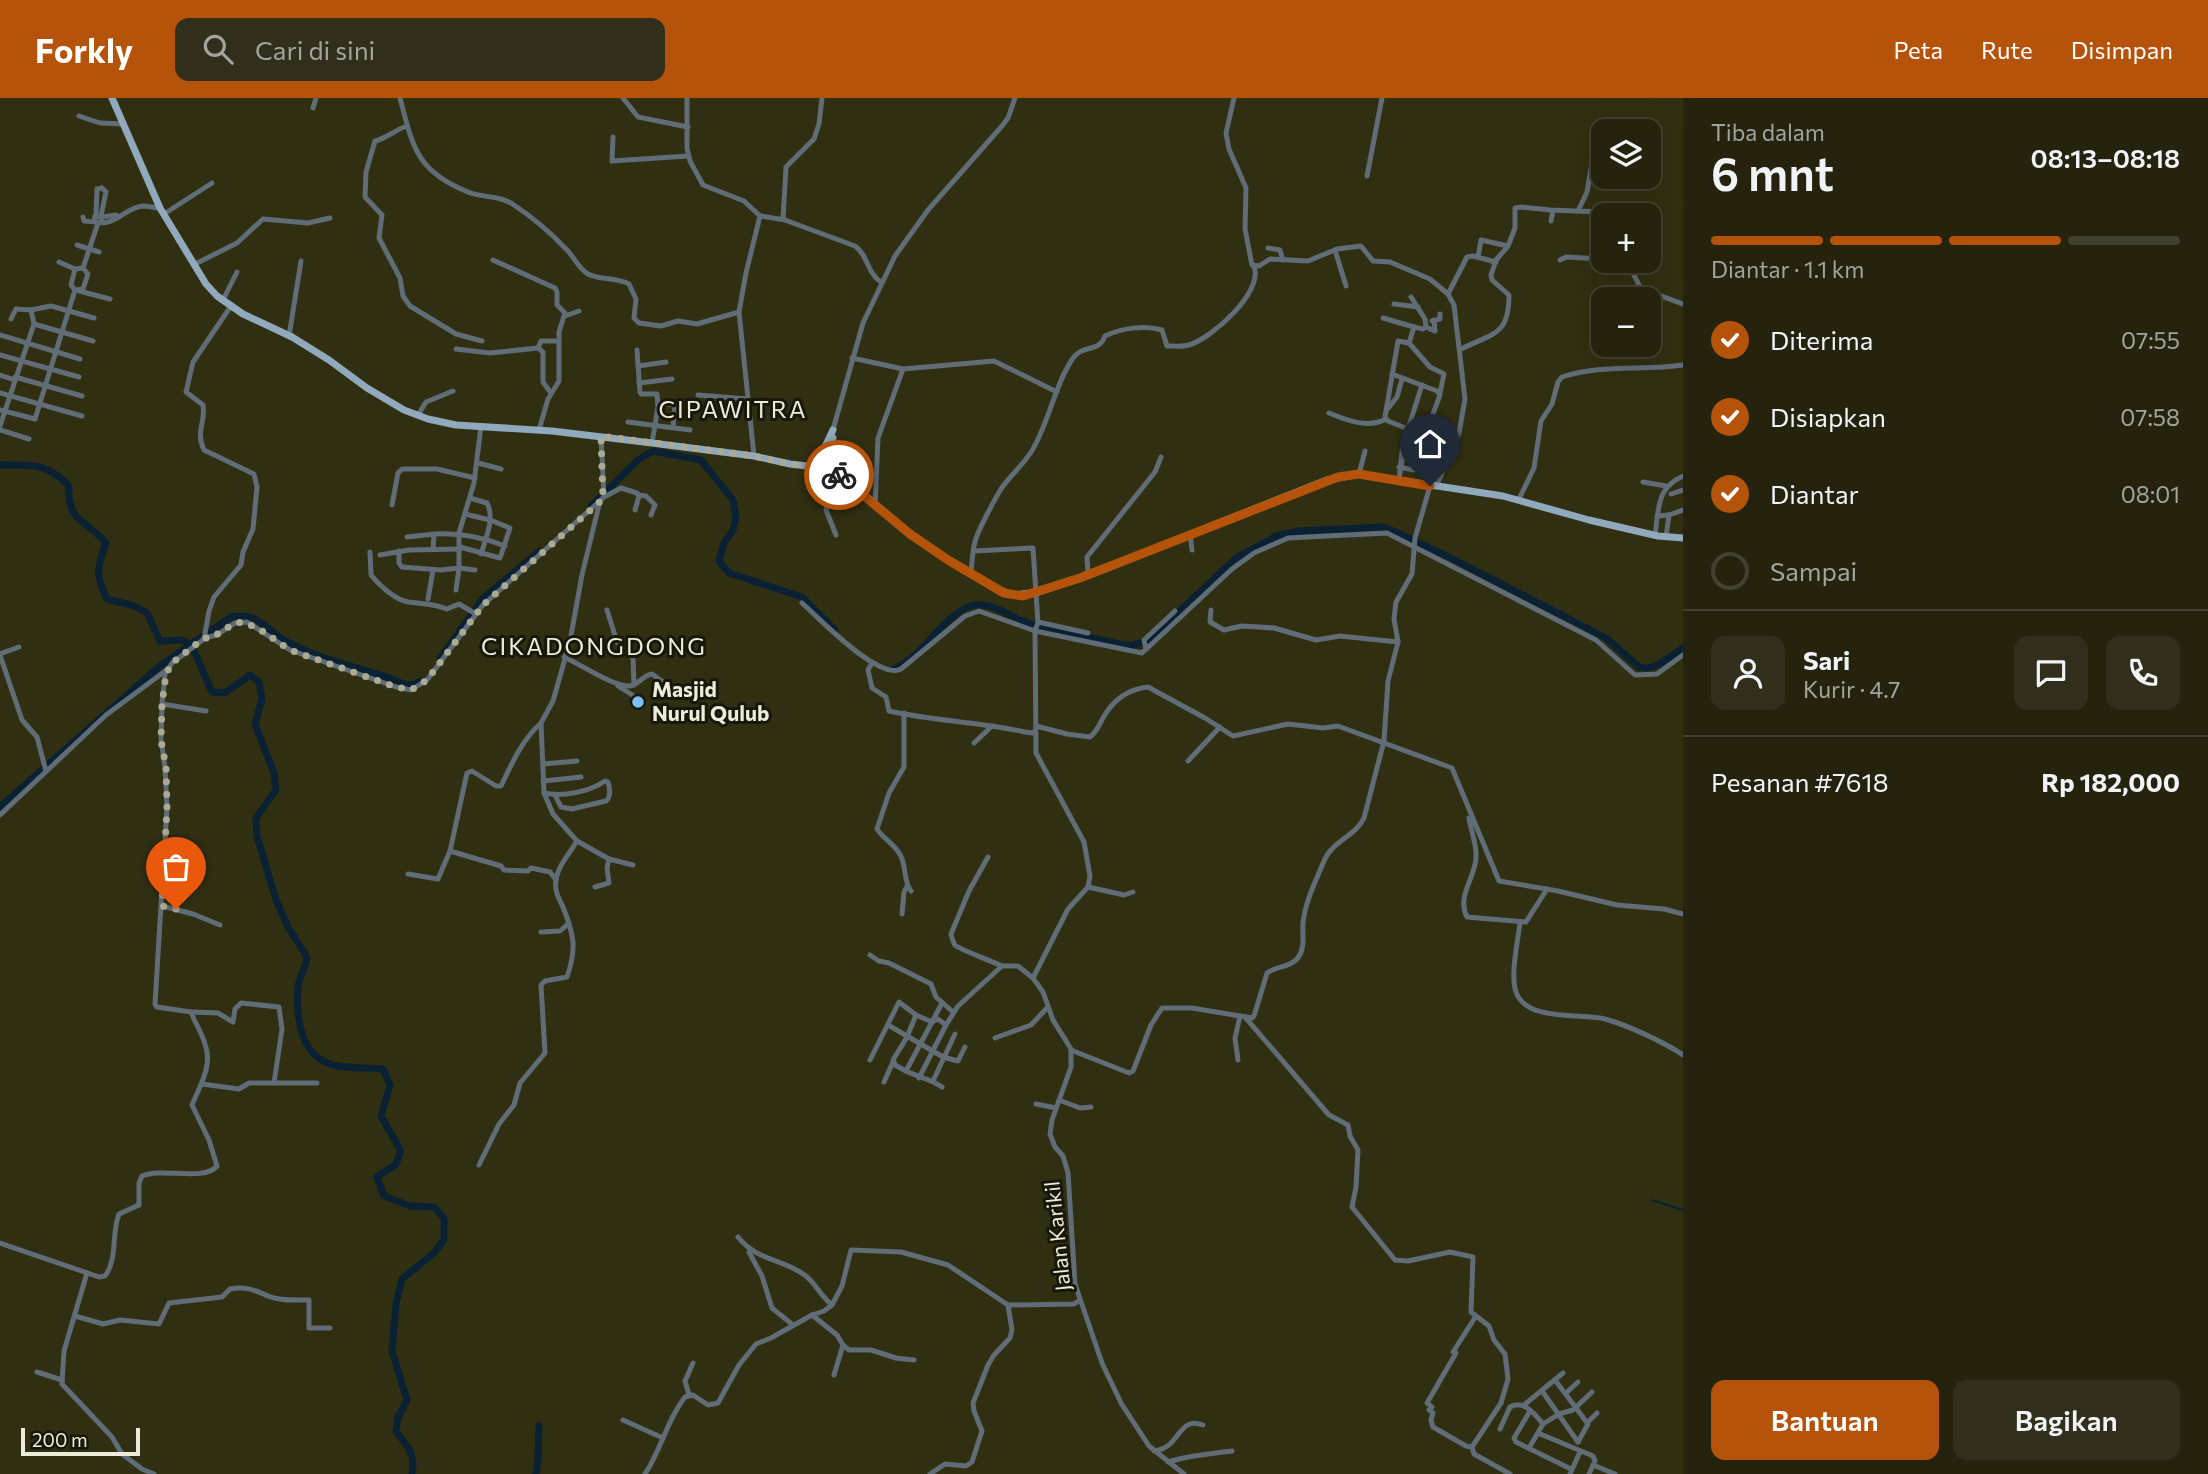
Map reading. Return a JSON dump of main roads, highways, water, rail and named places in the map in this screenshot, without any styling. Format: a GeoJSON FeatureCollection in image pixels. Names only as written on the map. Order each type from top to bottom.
{"type":"FeatureCollection","features":[{"type":"Feature","properties":{"kind":"main road"},"geometry":{"type":"LineString","coordinates":[[112,98],[162,211],[206,284],[231,306],[329,360],[367,388],[404,410],[443,423],[601,436],[824,468],[845,478],[910,534],[1004,593],[1023,596],[1035,593],[1327,480],[1359,474],[1519,499],[1589,520],[1655,535],[1683,538]]}},
{"type":"Feature","properties":{"kind":"main road"},"geometry":{"type":"LineString","coordinates":[[809,466],[820,457],[833,430],[830,457],[834,472]]}},
{"type":"Feature","properties":{"kind":"waterway"},"geometry":{"type":"LineString","coordinates":[[591,506],[638,460],[653,451],[701,460],[733,500],[736,518],[719,561],[729,573],[802,597],[835,630]]}},
{"type":"Feature","properties":{"kind":"waterway"},"geometry":{"type":"LineString","coordinates":[[0,465],[38,466],[61,478],[69,486],[69,498],[75,514],[106,543],[99,571],[107,599],[135,606],[147,613],[160,641],[180,640],[191,644],[212,692],[225,693],[250,675],[259,682],[262,699],[255,724],[274,773],[276,790],[256,818],[257,836],[276,900],[288,927],[307,957],[298,988],[302,1034],[313,1053],[333,1065],[383,1069],[390,1085],[381,1116],[401,1151],[396,1164],[377,1177],[384,1196],[410,1206],[434,1207],[444,1218],[444,1239],[435,1252],[402,1279],[396,1304],[392,1351],[407,1400],[398,1417],[396,1432],[410,1451],[413,1461],[412,1474]]}},
{"type":"Feature","properties":{"kind":"waterway"},"geometry":{"type":"LineString","coordinates":[[893,669],[913,657],[947,621],[967,607],[975,605],[998,609],[1040,627],[1129,646],[1148,641],[1236,558],[1276,536],[1299,531],[1384,527],[1445,555],[1606,638],[1639,667],[1658,665],[1683,648]]}},
{"type":"Feature","properties":{"kind":"waterway"},"geometry":{"type":"LineString","coordinates":[[440,659],[483,598],[540,551]]}},
{"type":"Feature","properties":{"kind":"waterway"},"geometry":{"type":"LineString","coordinates":[[0,807],[160,666],[231,617],[255,619],[296,647],[323,658],[403,684],[410,685],[421,681]]}},
{"type":"Feature","properties":{"kind":"waterway"},"geometry":{"type":"LineString","coordinates":[[1652,1200],[1683,1210]]}},
{"type":"Feature","properties":{"kind":"waterway"},"geometry":{"type":"LineString","coordinates":[[536,1474],[539,1426]]}},
{"type":"Feature","properties":{"kind":"place","name":"Masjid Nurul Qulub"},"geometry":{"type":"Point","coordinates":[638,702]}},
{"type":"Feature","properties":{"kind":"district","name":"CIPAWITRA"},"geometry":{"type":"Point","coordinates":[733,410]}},
{"type":"Feature","properties":{"kind":"district","name":"CIKADONGDONG"},"geometry":{"type":"Point","coordinates":[594,647]}}]}
